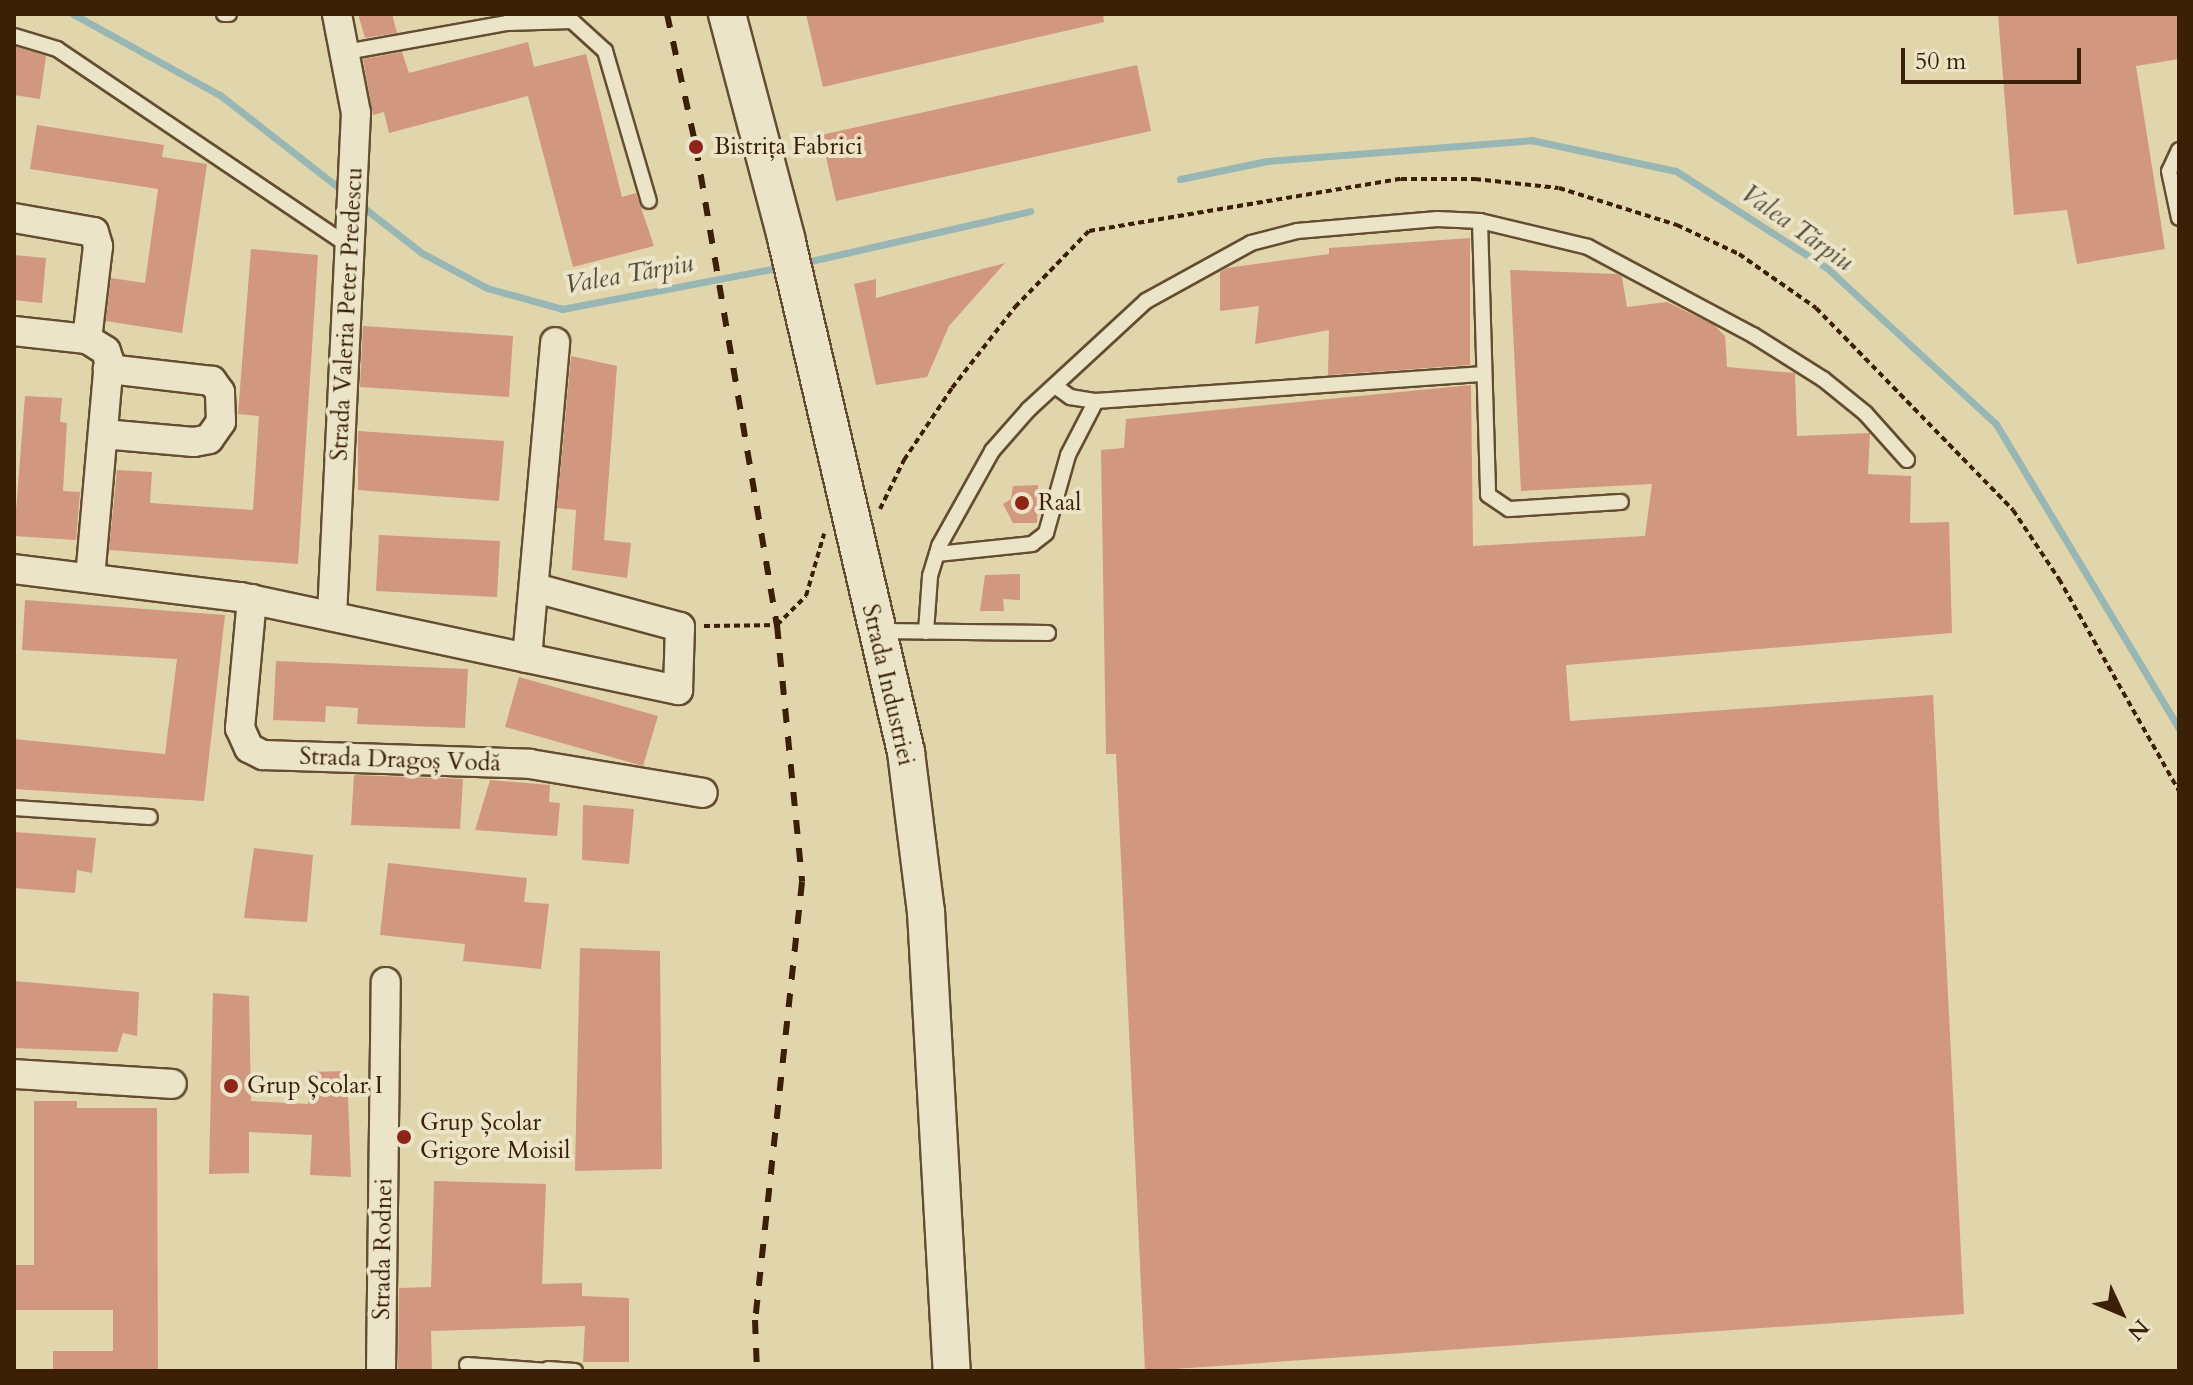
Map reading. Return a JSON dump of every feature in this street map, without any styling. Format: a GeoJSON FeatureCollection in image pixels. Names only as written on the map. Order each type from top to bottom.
{"type":"FeatureCollection","features":[{"type":"Feature","properties":{"kind":"street","name":"Strada Valeria Peter Predescu"},"geometry":{"type":"LineString","coordinates":[[332,616],[355,143],[346,52],[337,14]]}},
{"type":"Feature","properties":{"kind":"street","name":"Strada Industriei"},"geometry":{"type":"LineString","coordinates":[[727,14],[786,238],[906,752],[926,912],[952,1371]]}},
{"type":"Feature","properties":{"kind":"street"},"geometry":{"type":"LineString","coordinates":[[14,218],[94,232],[98,246],[87,339]]}},
{"type":"Feature","properties":{"kind":"street"},"geometry":{"type":"LineString","coordinates":[[14,331],[87,339],[106,351],[108,369],[90,578]]}},
{"type":"Feature","properties":{"kind":"street"},"geometry":{"type":"LineString","coordinates":[[527,658],[555,342]]}},
{"type":"Feature","properties":{"kind":"street"},"geometry":{"type":"LineString","coordinates":[[103,434],[201,442],[217,433],[221,422],[220,392],[212,381],[108,369]]}},
{"type":"Feature","properties":{"kind":"street"},"geometry":{"type":"LineString","coordinates":[[14,569],[252,599],[678,690],[680,627],[535,588]]}},
{"type":"Feature","properties":{"kind":"street","name":"Strada Dragoș Vodă"},"geometry":{"type":"LineString","coordinates":[[252,599],[240,728],[249,748],[263,755],[530,764],[703,793]]}},
{"type":"Feature","properties":{"kind":"street","name":"Strada Rodnei"},"geometry":{"type":"LineString","coordinates":[[381,1371],[386,982]]}},
{"type":"Feature","properties":{"kind":"street"},"geometry":{"type":"LineString","coordinates":[[14,1074],[172,1084]]}},
{"type":"Feature","properties":{"kind":"lane"},"geometry":{"type":"LineString","coordinates":[[346,52],[507,18],[572,21],[605,51],[649,201]]}},
{"type":"Feature","properties":{"kind":"lane"},"geometry":{"type":"LineString","coordinates":[[14,36],[57,49],[351,233]]}},
{"type":"Feature","properties":{"kind":"lane"},"geometry":{"type":"LineString","coordinates":[[2179,150],[2169,171],[2179,218]]}},
{"type":"Feature","properties":{"kind":"lane"},"geometry":{"type":"LineString","coordinates":[[1480,221],[1488,495],[1496,505],[1509,509],[1621,502]]}},
{"type":"Feature","properties":{"kind":"lane"},"geometry":{"type":"LineString","coordinates":[[926,632],[937,554],[992,451],[1055,386],[1146,301],[1251,243],[1297,231],[1372,222],[1480,221],[1588,247],[1753,335],[1865,413],[1907,460]]}},
{"type":"Feature","properties":{"kind":"lane"},"geometry":{"type":"LineString","coordinates":[[1055,386],[1070,397],[1096,401],[1484,374]]}},
{"type":"Feature","properties":{"kind":"lane"},"geometry":{"type":"LineString","coordinates":[[937,554],[1032,544],[1046,533],[1068,455],[1096,401]]}},
{"type":"Feature","properties":{"kind":"lane"},"geometry":{"type":"LineString","coordinates":[[876,631],[1048,633]]}},
{"type":"Feature","properties":{"kind":"lane"},"geometry":{"type":"LineString","coordinates":[[14,808],[150,817]]}},
{"type":"Feature","properties":{"kind":"lane"},"geometry":{"type":"LineString","coordinates":[[467,1365],[575,1371]]}},
{"type":"Feature","properties":{"kind":"path"},"geometry":{"type":"LineString","coordinates":[[877,514],[904,460],[952,388],[1015,307],[1089,231],[1401,179],[1475,179],[1559,188],[1677,225],[1739,254],[1816,308],[2013,510],[2059,579],[2179,791]]}},
{"type":"Feature","properties":{"kind":"path"},"geometry":{"type":"LineString","coordinates":[[680,627],[777,625],[806,596],[842,487]]}},
{"type":"Feature","properties":{"kind":"building"},"geometry":{"type":"Polygon","coordinates":[[[358,14],[392,14],[397,33],[365,38],[358,14]]]}},
{"type":"Feature","properties":{"kind":"building"},"geometry":{"type":"Polygon","coordinates":[[[806,14],[1103,14],[1104,22],[823,87],[806,14]]]}},
{"type":"Feature","properties":{"kind":"building"},"geometry":{"type":"Polygon","coordinates":[[[1998,14],[2179,14],[2179,59],[2136,66],[2165,249],[2077,264],[2067,210],[2014,215],[1998,14]]]}},
{"type":"Feature","properties":{"kind":"building"},"geometry":{"type":"Polygon","coordinates":[[[528,42],[534,67],[586,54],[622,197],[636,193],[654,246],[573,267],[528,96],[389,133],[384,112],[373,115],[363,59],[402,52],[409,73],[528,42]]]}},
{"type":"Feature","properties":{"kind":"building"},"geometry":{"type":"Polygon","coordinates":[[[14,46],[46,56],[40,99],[14,95],[14,46]]]}},
{"type":"Feature","properties":{"kind":"building"},"geometry":{"type":"Polygon","coordinates":[[[1137,65],[1151,131],[836,201],[821,135],[1137,65]]]}},
{"type":"Feature","properties":{"kind":"building"},"geometry":{"type":"Polygon","coordinates":[[[37,125],[164,145],[162,157],[207,164],[182,333],[106,321],[111,278],[145,283],[158,189],[30,169],[37,125]]]}},
{"type":"Feature","properties":{"kind":"building"},"geometry":{"type":"Polygon","coordinates":[[[1470,238],[1470,365],[1328,375],[1329,330],[1255,344],[1259,306],[1220,311],[1220,272],[1227,268],[1329,254],[1329,248],[1470,238]]]}},
{"type":"Feature","properties":{"kind":"building"},"geometry":{"type":"Polygon","coordinates":[[[251,249],[318,255],[298,564],[109,550],[117,470],[152,472],[150,503],[253,510],[259,416],[238,414],[251,249]]]}},
{"type":"Feature","properties":{"kind":"building"},"geometry":{"type":"Polygon","coordinates":[[[14,255],[46,258],[42,303],[14,300],[14,255]]]}},
{"type":"Feature","properties":{"kind":"building"},"geometry":{"type":"Polygon","coordinates":[[[1005,263],[949,326],[927,377],[876,385],[854,284],[876,279],[876,298],[1005,263]]]}},
{"type":"Feature","properties":{"kind":"building"},"geometry":{"type":"Polygon","coordinates":[[[1510,270],[1617,274],[1622,277],[1627,307],[1667,302],[1714,325],[1725,336],[1727,367],[1795,373],[1797,436],[1870,433],[1868,474],[1911,476],[1910,523],[1949,522],[1952,633],[1566,665],[1570,721],[1933,695],[1964,1314],[1145,1371],[1116,754],[1106,754],[1101,450],[1124,448],[1126,419],[1471,385],[1473,546],[1645,536],[1652,484],[1521,491],[1510,270]]]}},
{"type":"Feature","properties":{"kind":"building"},"geometry":{"type":"Polygon","coordinates":[[[363,326],[513,336],[509,397],[360,387],[363,326]]]}},
{"type":"Feature","properties":{"kind":"building"},"geometry":{"type":"Polygon","coordinates":[[[571,356],[617,366],[604,540],[631,543],[627,578],[572,570],[576,510],[557,508],[571,356]]]}},
{"type":"Feature","properties":{"kind":"building"},"geometry":{"type":"Polygon","coordinates":[[[25,396],[62,398],[60,422],[67,423],[63,491],[80,492],[76,540],[14,536],[25,396]]]}},
{"type":"Feature","properties":{"kind":"building"},"geometry":{"type":"Polygon","coordinates":[[[358,431],[504,441],[499,501],[358,490],[358,431]]]}},
{"type":"Feature","properties":{"kind":"building","name":"Raal"},"geometry":{"type":"Polygon","coordinates":[[[1038,485],[1037,523],[1013,523],[1003,504],[1011,499],[1013,486],[1038,485]]]}},
{"type":"Feature","properties":{"kind":"building"},"geometry":{"type":"Polygon","coordinates":[[[379,535],[500,541],[497,597],[376,591],[379,535]]]}},
{"type":"Feature","properties":{"kind":"building"},"geometry":{"type":"Polygon","coordinates":[[[1020,574],[1020,600],[1003,599],[1004,611],[980,611],[985,575],[1020,574]]]}},
{"type":"Feature","properties":{"kind":"building"},"geometry":{"type":"Polygon","coordinates":[[[25,600],[225,615],[204,801],[14,789],[14,739],[165,754],[177,659],[22,650],[25,600]]]}},
{"type":"Feature","properties":{"kind":"building"},"geometry":{"type":"Polygon","coordinates":[[[276,661],[468,669],[465,728],[357,724],[358,708],[326,706],[325,722],[273,720],[276,661]]]}},
{"type":"Feature","properties":{"kind":"building"},"geometry":{"type":"Polygon","coordinates":[[[519,677],[658,716],[643,766],[505,727],[519,677]]]}},
{"type":"Feature","properties":{"kind":"building"},"geometry":{"type":"Polygon","coordinates":[[[354,775],[463,779],[460,829],[351,825],[354,775]]]}},
{"type":"Feature","properties":{"kind":"building"},"geometry":{"type":"Polygon","coordinates":[[[490,780],[550,785],[549,802],[560,803],[557,836],[475,830],[490,780]]]}},
{"type":"Feature","properties":{"kind":"building"},"geometry":{"type":"Polygon","coordinates":[[[583,805],[634,809],[629,864],[582,860],[583,805]]]}},
{"type":"Feature","properties":{"kind":"building"},"geometry":{"type":"Polygon","coordinates":[[[14,832],[96,838],[92,873],[77,870],[75,893],[14,888],[14,832]]]}},
{"type":"Feature","properties":{"kind":"building"},"geometry":{"type":"Polygon","coordinates":[[[254,848],[313,855],[307,922],[244,918],[254,848]]]}},
{"type":"Feature","properties":{"kind":"building"},"geometry":{"type":"Polygon","coordinates":[[[388,863],[527,878],[524,902],[549,904],[541,969],[463,961],[465,944],[380,935],[388,863]]]}},
{"type":"Feature","properties":{"kind":"building"},"geometry":{"type":"Polygon","coordinates":[[[580,948],[660,951],[662,1169],[575,1171],[580,948]]]}},
{"type":"Feature","properties":{"kind":"building"},"geometry":{"type":"Polygon","coordinates":[[[14,981],[139,992],[137,1036],[123,1033],[117,1052],[14,1048],[14,981]]]}},
{"type":"Feature","properties":{"kind":"building","name":"Grup Școlar I"},"geometry":{"type":"Polygon","coordinates":[[[213,993],[249,996],[251,1101],[308,1104],[310,1072],[347,1071],[351,1177],[310,1175],[312,1135],[249,1132],[249,1173],[209,1174],[213,993]]]}},
{"type":"Feature","properties":{"kind":"building"},"geometry":{"type":"Polygon","coordinates":[[[34,1101],[77,1101],[77,1108],[157,1108],[158,1371],[53,1371],[53,1351],[113,1351],[113,1310],[14,1310],[14,1265],[34,1265],[34,1101]]]}},
{"type":"Feature","properties":{"kind":"building"},"geometry":{"type":"Polygon","coordinates":[[[434,1181],[546,1184],[542,1284],[582,1283],[582,1296],[629,1298],[629,1362],[583,1362],[585,1326],[431,1331],[432,1371],[398,1371],[399,1288],[431,1287],[434,1181]]]}},
{"type":"Feature","properties":{"kind":"waterway","name":"Valea Tărpiu"},"geometry":{"type":"LineString","coordinates":[[73,14],[220,95],[343,191]]}},
{"type":"Feature","properties":{"kind":"waterway","name":"Valea Tărpiu"},"geometry":{"type":"LineString","coordinates":[[1180,179],[1267,161],[1531,140],[1676,171],[1827,268],[1996,424],[2179,729]]}},
{"type":"Feature","properties":{"kind":"waterway","name":"Valea Tărpiu"},"geometry":{"type":"LineString","coordinates":[[359,204],[422,253],[487,288],[562,309],[782,267]]}},
{"type":"Feature","properties":{"kind":"waterway","name":"Valea Tărpiu"},"geometry":{"type":"LineString","coordinates":[[802,263],[1030,211]]}},
{"type":"Feature","properties":{"kind":"railway"},"geometry":{"type":"LineString","coordinates":[[667,14],[696,147],[777,625],[802,882],[755,1320],[757,1371]]}},
{"type":"Feature","properties":{"kind":"place","name":"Bistrița Fabrici"},"geometry":{"type":"Point","coordinates":[696,147]}},
{"type":"Feature","properties":{"kind":"place","name":"Raal"},"geometry":{"type":"Point","coordinates":[1022,503]}},
{"type":"Feature","properties":{"kind":"place","name":"Grup Școlar I"},"geometry":{"type":"Point","coordinates":[231,1086]}},
{"type":"Feature","properties":{"kind":"place","name":"Grup Școlar Grigore Moisil"},"geometry":{"type":"Point","coordinates":[404,1137]}}]}
